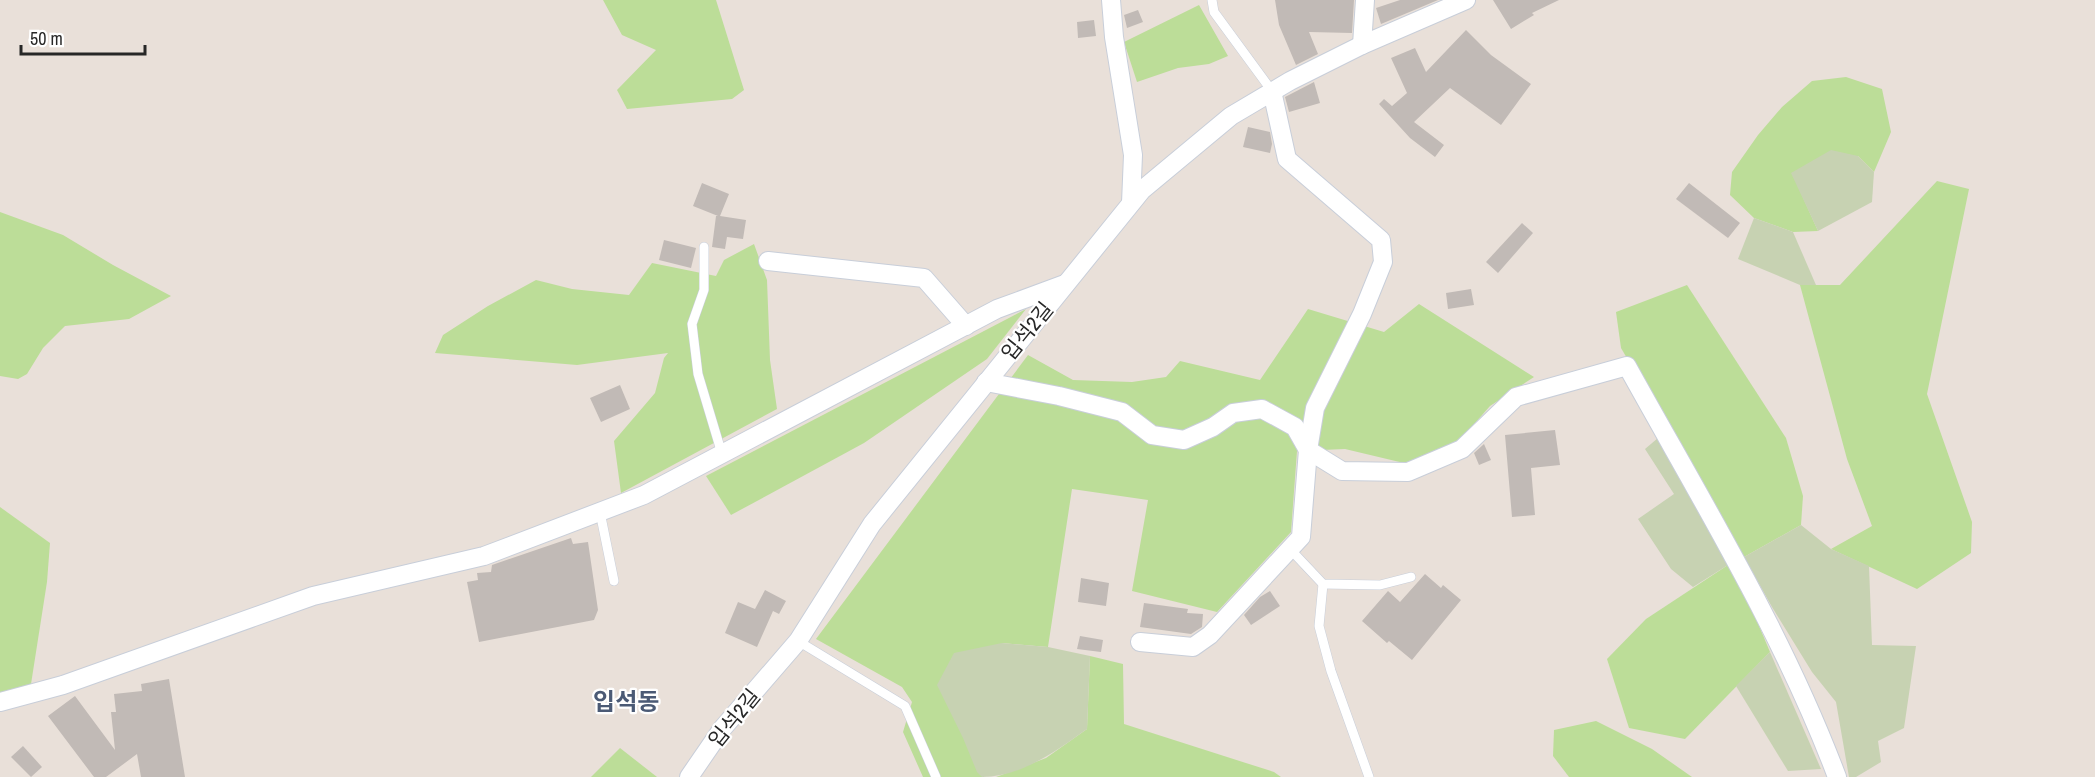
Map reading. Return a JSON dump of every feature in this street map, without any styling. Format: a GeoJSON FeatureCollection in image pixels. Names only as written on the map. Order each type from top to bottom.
{"type":"FeatureCollection","features":[{"type":"Feature","properties":{"kind":"street"},"geometry":{"type":"LineString","coordinates":[[1111,0],[1114,37],[1133,155],[1131,203]]}},
{"type":"Feature","properties":{"kind":"street"},"geometry":{"type":"LineString","coordinates":[[1362,45],[1365,0]]}},
{"type":"Feature","properties":{"kind":"street","name":"입석2길"},"geometry":{"type":"LineString","coordinates":[[689,777],[722,729],[798,641],[872,524],[1142,190],[1231,116],[1272,91],[1362,45],[1466,0]]}},
{"type":"Feature","properties":{"kind":"street"},"geometry":{"type":"LineString","coordinates":[[1140,642],[1193,647],[1210,635],[1301,537],[1308,450],[1315,408],[1362,314],[1383,262],[1381,240],[1287,159],[1272,91]]}},
{"type":"Feature","properties":{"kind":"street"},"geometry":{"type":"LineString","coordinates":[[768,261],[924,278],[966,326]]}},
{"type":"Feature","properties":{"kind":"street"},"geometry":{"type":"LineString","coordinates":[[0,702],[63,685],[313,596],[484,556],[644,495],[997,309],[1065,284]]}},
{"type":"Feature","properties":{"kind":"street"},"geometry":{"type":"LineString","coordinates":[[986,382],[1059,396],[1122,412],[1152,435],[1184,441],[1213,427],[1233,413],[1262,410],[1295,427],[1308,450],[1342,471],[1408,471],[1462,449],[1516,397],[1627,366],[1734,558],[1773,634],[1823,740],[1837,777]]}},
{"type":"Feature","properties":{"kind":"lane"},"geometry":{"type":"LineString","coordinates":[[1212,0],[1214,12],[1272,91]]}},
{"type":"Feature","properties":{"kind":"lane"},"geometry":{"type":"LineString","coordinates":[[704,247],[704,290],[692,324],[698,374],[722,454]]}},
{"type":"Feature","properties":{"kind":"lane"},"geometry":{"type":"LineString","coordinates":[[600,512],[614,581]]}},
{"type":"Feature","properties":{"kind":"lane"},"geometry":{"type":"LineString","coordinates":[[1290,549],[1323,584],[1380,585],[1411,577]]}},
{"type":"Feature","properties":{"kind":"lane"},"geometry":{"type":"LineString","coordinates":[[1323,584],[1319,626],[1331,671],[1369,777]]}},
{"type":"Feature","properties":{"kind":"lane"},"geometry":{"type":"LineString","coordinates":[[798,641],[905,706],[936,777]]}},
{"type":"Feature","properties":{"kind":"green space"},"geometry":{"type":"Polygon","coordinates":[[[603,0],[716,0],[744,90],[732,99],[627,109],[617,90],[656,50],[622,35],[603,0]]]}},
{"type":"Feature","properties":{"kind":"green space"},"geometry":{"type":"Polygon","coordinates":[[[1199,5],[1228,56],[1209,64],[1178,68],[1137,82],[1124,42],[1199,5]]]}},
{"type":"Feature","properties":{"kind":"green space"},"geometry":{"type":"Polygon","coordinates":[[[1846,77],[1882,89],[1891,132],[1874,172],[1858,156],[1792,173],[1818,231],[1793,232],[1754,218],[1730,195],[1732,172],[1758,135],[1782,107],[1812,81],[1846,77]]]}},
{"type":"Feature","properties":{"kind":"green space"},"geometry":{"type":"Polygon","coordinates":[[[1831,150],[1858,156],[1874,172],[1872,202],[1818,231],[1791,173],[1831,150]]]}},
{"type":"Feature","properties":{"kind":"green space"},"geometry":{"type":"Polygon","coordinates":[[[1937,181],[1969,189],[1927,394],[1972,522],[1971,553],[1917,589],[1831,549],[1872,526],[1847,459],[1800,285],[1840,285],[1937,181]]]}},
{"type":"Feature","properties":{"kind":"green space"},"geometry":{"type":"Polygon","coordinates":[[[0,212],[63,235],[171,296],[129,319],[65,326],[43,348],[27,374],[18,379],[0,376],[0,212]]]}},
{"type":"Feature","properties":{"kind":"green space"},"geometry":{"type":"Polygon","coordinates":[[[1754,218],[1793,232],[1816,285],[1800,285],[1738,259],[1754,218]]]}},
{"type":"Feature","properties":{"kind":"green space"},"geometry":{"type":"Polygon","coordinates":[[[754,244],[767,280],[770,360],[777,409],[621,493],[614,441],[655,393],[664,358],[668,353],[577,365],[435,353],[443,335],[488,306],[536,280],[572,289],[629,295],[652,263],[716,276],[724,260],[754,244]]]}},
{"type":"Feature","properties":{"kind":"green space"},"geometry":{"type":"Polygon","coordinates":[[[1687,285],[1786,438],[1803,496],[1801,525],[1744,557],[1621,348],[1616,312],[1687,285]]]}},
{"type":"Feature","properties":{"kind":"green space"},"geometry":{"type":"Polygon","coordinates":[[[1419,304],[1534,377],[1490,406],[1454,447],[1408,464],[1345,449],[1297,451],[1291,532],[1217,612],[1132,591],[1148,500],[1072,489],[1048,647],[1002,643],[984,777],[923,777],[903,732],[912,702],[902,687],[816,639],[1028,355],[1073,380],[1132,382],[1166,377],[1180,361],[1260,380],[1308,309],[1384,332],[1419,304]]]}},
{"type":"Feature","properties":{"kind":"green space"},"geometry":{"type":"Polygon","coordinates":[[[1026,309],[987,359],[864,443],[731,515],[706,476],[1026,309]]]}},
{"type":"Feature","properties":{"kind":"green space"},"geometry":{"type":"Polygon","coordinates":[[[1658,438],[1728,565],[1693,587],[1671,569],[1638,519],[1674,494],[1645,449],[1658,438]]]}},
{"type":"Feature","properties":{"kind":"green space"},"geometry":{"type":"Polygon","coordinates":[[[0,507],[50,543],[47,582],[31,684],[0,695],[0,507]]]}},
{"type":"Feature","properties":{"kind":"green space"},"geometry":{"type":"Polygon","coordinates":[[[1801,525],[1831,549],[1869,566],[1872,645],[1916,646],[1904,728],[1878,741],[1881,762],[1856,777],[1849,777],[1836,702],[1812,672],[1744,557],[1801,525]]]}},
{"type":"Feature","properties":{"kind":"green space"},"geometry":{"type":"Polygon","coordinates":[[[1728,565],[1752,609],[1770,652],[1685,739],[1629,728],[1607,659],[1646,619],[1728,565]]]}},
{"type":"Feature","properties":{"kind":"green space"},"geometry":{"type":"Polygon","coordinates":[[[1002,643],[1048,647],[1090,656],[1087,729],[1024,768],[1011,773],[982,777],[977,772],[937,685],[954,653],[1002,643]]]}},
{"type":"Feature","properties":{"kind":"green space"},"geometry":{"type":"Polygon","coordinates":[[[1770,652],[1821,769],[1788,771],[1736,686],[1770,652]]]}},
{"type":"Feature","properties":{"kind":"green space"},"geometry":{"type":"Polygon","coordinates":[[[1090,656],[1123,664],[1124,724],[1274,772],[1281,777],[996,777],[1046,758],[1087,729],[1090,656]]]}},
{"type":"Feature","properties":{"kind":"green space"},"geometry":{"type":"Polygon","coordinates":[[[1596,721],[1652,749],[1692,777],[1569,777],[1553,756],[1554,730],[1596,721]]]}},
{"type":"Feature","properties":{"kind":"green space"},"geometry":{"type":"Polygon","coordinates":[[[620,748],[657,777],[591,777],[620,748]]]}},
{"type":"Feature","properties":{"kind":"building"},"geometry":{"type":"Polygon","coordinates":[[[1275,0],[1354,0],[1352,33],[1309,32],[1318,54],[1296,65],[1279,25],[1275,0]]]}},
{"type":"Feature","properties":{"kind":"building"},"geometry":{"type":"Polygon","coordinates":[[[1400,0],[1438,0],[1381,24],[1376,8],[1400,0]]]}},
{"type":"Feature","properties":{"kind":"building"},"geometry":{"type":"Polygon","coordinates":[[[1493,0],[1559,0],[1532,13],[1534,15],[1511,29],[1493,0]]]}},
{"type":"Feature","properties":{"kind":"building"},"geometry":{"type":"Polygon","coordinates":[[[1138,10],[1143,22],[1127,28],[1124,15],[1138,10]]]}},
{"type":"Feature","properties":{"kind":"building"},"geometry":{"type":"Polygon","coordinates":[[[1094,20],[1096,36],[1078,38],[1077,22],[1094,20]]]}},
{"type":"Feature","properties":{"kind":"building"},"geometry":{"type":"Polygon","coordinates":[[[1466,30],[1491,55],[1531,84],[1501,125],[1450,88],[1414,122],[1444,145],[1435,157],[1410,138],[1379,104],[1384,99],[1392,106],[1407,93],[1391,58],[1415,48],[1426,72],[1466,30]]]}},
{"type":"Feature","properties":{"kind":"building"},"geometry":{"type":"Polygon","coordinates":[[[1314,82],[1320,103],[1289,112],[1285,97],[1314,82]]]}},
{"type":"Feature","properties":{"kind":"building"},"geometry":{"type":"Polygon","coordinates":[[[1248,127],[1270,132],[1272,144],[1270,153],[1243,147],[1248,127]]]}},
{"type":"Feature","properties":{"kind":"building"},"geometry":{"type":"Polygon","coordinates":[[[702,183],[729,194],[720,216],[746,220],[743,239],[727,237],[725,249],[712,247],[716,216],[718,216],[693,206],[702,183]]]}},
{"type":"Feature","properties":{"kind":"building"},"geometry":{"type":"Polygon","coordinates":[[[1689,183],[1740,223],[1728,238],[1676,199],[1689,183]]]}},
{"type":"Feature","properties":{"kind":"building"},"geometry":{"type":"Polygon","coordinates":[[[1522,223],[1533,233],[1498,273],[1486,262],[1522,223]]]}},
{"type":"Feature","properties":{"kind":"building"},"geometry":{"type":"Polygon","coordinates":[[[664,240],[696,248],[691,268],[659,260],[664,240]]]}},
{"type":"Feature","properties":{"kind":"building"},"geometry":{"type":"Polygon","coordinates":[[[1471,289],[1474,305],[1448,309],[1446,293],[1471,289]]]}},
{"type":"Feature","properties":{"kind":"building"},"geometry":{"type":"Polygon","coordinates":[[[620,385],[630,409],[601,422],[590,398],[620,385]]]}},
{"type":"Feature","properties":{"kind":"building"},"geometry":{"type":"Polygon","coordinates":[[[1555,430],[1560,465],[1531,468],[1535,515],[1512,517],[1505,435],[1555,430]]]}},
{"type":"Feature","properties":{"kind":"building"},"geometry":{"type":"Polygon","coordinates":[[[1484,444],[1491,460],[1479,465],[1474,453],[1484,444]]]}},
{"type":"Feature","properties":{"kind":"building"},"geometry":{"type":"Polygon","coordinates":[[[571,538],[573,544],[588,542],[598,610],[594,620],[479,642],[467,582],[478,580],[477,573],[491,572],[492,565],[571,538]]]}},
{"type":"Feature","properties":{"kind":"building"},"geometry":{"type":"Polygon","coordinates":[[[1425,574],[1441,588],[1443,585],[1461,600],[1412,660],[1389,641],[1387,643],[1362,621],[1388,591],[1400,602],[1425,574]]]}},
{"type":"Feature","properties":{"kind":"building"},"geometry":{"type":"Polygon","coordinates":[[[1081,578],[1109,583],[1106,606],[1078,602],[1081,578]]]}},
{"type":"Feature","properties":{"kind":"building"},"geometry":{"type":"Polygon","coordinates":[[[765,590],[786,601],[779,614],[773,611],[757,647],[725,633],[738,602],[755,609],[765,590]]]}},
{"type":"Feature","properties":{"kind":"building"},"geometry":{"type":"Polygon","coordinates":[[[1270,591],[1280,606],[1251,625],[1244,615],[1260,597],[1270,591]]]}},
{"type":"Feature","properties":{"kind":"building"},"geometry":{"type":"Polygon","coordinates":[[[1144,603],[1188,609],[1187,613],[1203,614],[1202,627],[1191,634],[1140,627],[1144,603]]]}},
{"type":"Feature","properties":{"kind":"building"},"geometry":{"type":"Polygon","coordinates":[[[1080,636],[1103,640],[1101,652],[1077,649],[1080,636]]]}},
{"type":"Feature","properties":{"kind":"building"},"geometry":{"type":"Polygon","coordinates":[[[169,679],[185,777],[141,777],[137,754],[106,777],[94,777],[48,716],[75,696],[115,750],[111,712],[116,712],[114,694],[142,691],[141,684],[169,679]]]}},
{"type":"Feature","properties":{"kind":"building"},"geometry":{"type":"Polygon","coordinates":[[[23,746],[42,767],[31,777],[11,757],[23,746]]]}},
{"type":"Feature","properties":{"kind":"district","name":"입석동"},"geometry":{"type":"Point","coordinates":[626,701]}}]}
